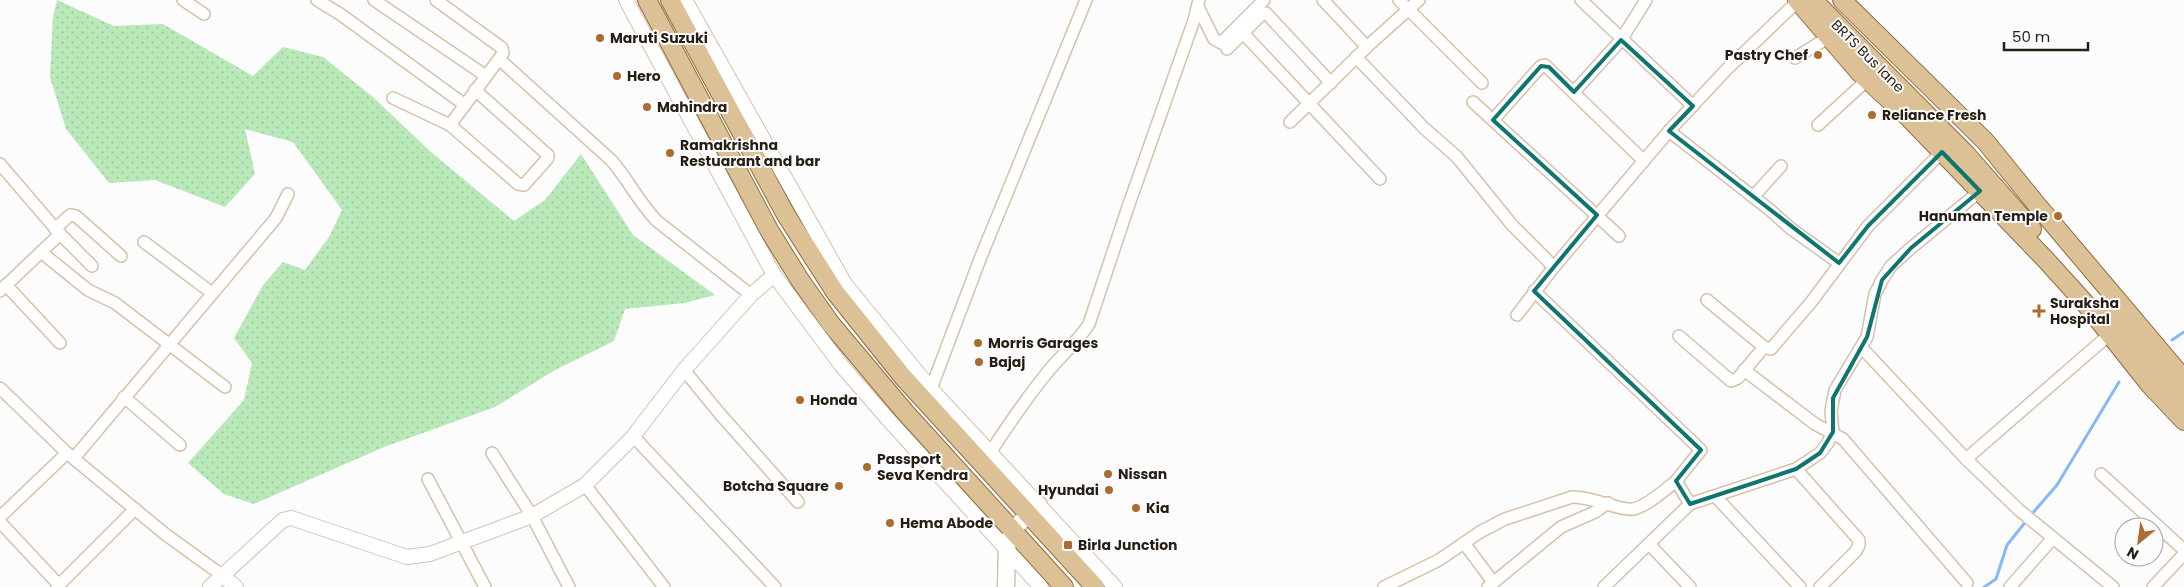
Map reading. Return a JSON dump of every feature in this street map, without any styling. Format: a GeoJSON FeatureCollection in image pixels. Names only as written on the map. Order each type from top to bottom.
{"type":"FeatureCollection","features":[{"type":"Feature","properties":{"kind":"main road"},"geometry":{"type":"LineString","coordinates":[[647,0],[769,230],[831,324],[905,412],[1064,587]]}},
{"type":"Feature","properties":{"kind":"main road"},"geometry":{"type":"LineString","coordinates":[[670,0],[781,206],[835,292],[903,377],[1034,510],[1095,587]]}},
{"type":"Feature","properties":{"kind":"main road"},"geometry":{"type":"LineString","coordinates":[[1802,0],[1829,37],[1867,80],[1942,152],[2046,260],[2110,334],[2150,385],[2184,421]]}},
{"type":"Feature","properties":{"kind":"main road","name":"BRTS Bus lane"},"geometry":{"type":"LineString","coordinates":[[1802,0],[1966,154],[2082,282],[2184,402]]}},
{"type":"Feature","properties":{"kind":"main road"},"geometry":{"type":"LineString","coordinates":[[1842,0],[1980,135],[2184,379]]}},
{"type":"Feature","properties":{"kind":"main road"},"geometry":{"type":"LineString","coordinates":[[1006,587],[1007,548],[1012,530],[1034,510]]}},
{"type":"Feature","properties":{"kind":"street"},"geometry":{"type":"LineString","coordinates":[[183,0],[204,14]]}},
{"type":"Feature","properties":{"kind":"street"},"geometry":{"type":"LineString","coordinates":[[317,0],[340,14],[465,105]]}},
{"type":"Feature","properties":{"kind":"street"},"geometry":{"type":"LineString","coordinates":[[374,0],[486,76]]}},
{"type":"Feature","properties":{"kind":"street"},"geometry":{"type":"LineString","coordinates":[[436,0],[502,48],[503,53],[450,124]]}},
{"type":"Feature","properties":{"kind":"street"},"geometry":{"type":"LineString","coordinates":[[626,0],[774,275],[842,365],[879,409],[1041,587]]}},
{"type":"Feature","properties":{"kind":"street"},"geometry":{"type":"LineString","coordinates":[[685,0],[845,284],[931,389],[990,453],[1034,510],[1115,587]]}},
{"type":"Feature","properties":{"kind":"street"},"geometry":{"type":"LineString","coordinates":[[931,389],[980,259],[1086,0]]}},
{"type":"Feature","properties":{"kind":"street"},"geometry":{"type":"LineString","coordinates":[[1198,4],[1214,39],[1221,43],[1263,0]]}},
{"type":"Feature","properties":{"kind":"street"},"geometry":{"type":"LineString","coordinates":[[1323,0],[1367,47]]}},
{"type":"Feature","properties":{"kind":"street"},"geometry":{"type":"LineString","coordinates":[[1399,0],[1482,84]]}},
{"type":"Feature","properties":{"kind":"street"},"geometry":{"type":"LineString","coordinates":[[1290,122],[1367,47],[1419,0]]}},
{"type":"Feature","properties":{"kind":"street"},"geometry":{"type":"LineString","coordinates":[[1581,0],[1621,40],[1693,106]]}},
{"type":"Feature","properties":{"kind":"street"},"geometry":{"type":"LineString","coordinates":[[1574,92],[1621,40],[1646,0]]}},
{"type":"Feature","properties":{"kind":"street"},"geometry":{"type":"LineString","coordinates":[[1517,315],[1534,291],[1597,215],[1693,106],[1727,69],[1802,0]]}},
{"type":"Feature","properties":{"kind":"street"},"geometry":{"type":"LineString","coordinates":[[990,453],[1014,416],[1047,372],[1079,339],[1089,324],[1198,4]]}},
{"type":"Feature","properties":{"kind":"street"},"geometry":{"type":"LineString","coordinates":[[1227,49],[1262,14],[1266,13],[1270,15],[1331,83]]}},
{"type":"Feature","properties":{"kind":"street"},"geometry":{"type":"LineString","coordinates":[[1243,33],[1380,179]]}},
{"type":"Feature","properties":{"kind":"street"},"geometry":{"type":"LineString","coordinates":[[1795,58],[1829,37]]}},
{"type":"Feature","properties":{"kind":"street"},"geometry":{"type":"LineString","coordinates":[[499,58],[611,160],[646,210],[657,221],[751,295]]}},
{"type":"Feature","properties":{"kind":"street"},"geometry":{"type":"LineString","coordinates":[[1356,58],[1424,128],[1457,157],[1512,225],[1554,267]]}},
{"type":"Feature","properties":{"kind":"street"},"geometry":{"type":"LineString","coordinates":[[1493,120],[1541,66],[1549,67],[1644,161]]}},
{"type":"Feature","properties":{"kind":"street"},"geometry":{"type":"LineString","coordinates":[[1818,125],[1867,80]]}},
{"type":"Feature","properties":{"kind":"street"},"geometry":{"type":"LineString","coordinates":[[393,98],[450,124],[521,185],[526,183],[548,158],[548,155],[475,90]]}},
{"type":"Feature","properties":{"kind":"street"},"geometry":{"type":"LineString","coordinates":[[1473,102],[1619,236]]}},
{"type":"Feature","properties":{"kind":"street"},"geometry":{"type":"LineString","coordinates":[[1670,132],[1796,233],[1839,263]]}},
{"type":"Feature","properties":{"kind":"street"},"geometry":{"type":"LineString","coordinates":[[1707,300],[1768,350],[1774,346],[1812,301],[1868,226],[1942,152]]}},
{"type":"Feature","properties":{"kind":"street"},"geometry":{"type":"LineString","coordinates":[[0,164],[58,232],[92,266]]}},
{"type":"Feature","properties":{"kind":"street"},"geometry":{"type":"LineString","coordinates":[[1753,197],[1781,166]]}},
{"type":"Feature","properties":{"kind":"street"},"geometry":{"type":"LineString","coordinates":[[1604,587],[1690,504],[1796,469],[1820,453],[1833,432],[1832,398],[1862,348],[1875,294],[1892,266],[1980,191]]}},
{"type":"Feature","properties":{"kind":"street"},"geometry":{"type":"LineString","coordinates":[[0,517],[70,455],[124,398],[276,218],[288,194]]}},
{"type":"Feature","properties":{"kind":"street"},"geometry":{"type":"LineString","coordinates":[[60,342],[3,288],[41,252],[70,215],[76,216],[121,256]]}},
{"type":"Feature","properties":{"kind":"street"},"geometry":{"type":"LineString","coordinates":[[144,242],[212,293]]}},
{"type":"Feature","properties":{"kind":"street"},"geometry":{"type":"LineString","coordinates":[[41,252],[88,290],[115,303],[225,387]]}},
{"type":"Feature","properties":{"kind":"street"},"geometry":{"type":"LineString","coordinates":[[210,587],[277,525],[291,518],[407,557],[430,554],[532,516],[585,485],[634,436],[684,370],[751,295],[774,275]]}},
{"type":"Feature","properties":{"kind":"street"},"geometry":{"type":"LineString","coordinates":[[1384,587],[1433,563],[1505,519],[1563,500],[1581,497],[1632,509],[1641,506],[1676,481],[1701,450],[1534,291]]}},
{"type":"Feature","properties":{"kind":"street"},"geometry":{"type":"LineString","coordinates":[[1966,460],[2110,334]]}},
{"type":"Feature","properties":{"kind":"street"},"geometry":{"type":"LineString","coordinates":[[1679,336],[1731,381],[1738,378],[1764,347]]}},
{"type":"Feature","properties":{"kind":"street"},"geometry":{"type":"LineString","coordinates":[[1862,348],[1966,460],[2035,526],[2112,587]]}},
{"type":"Feature","properties":{"kind":"street"},"geometry":{"type":"LineString","coordinates":[[684,370],[736,433],[798,502]]}},
{"type":"Feature","properties":{"kind":"street"},"geometry":{"type":"LineString","coordinates":[[1744,370],[1815,424],[1843,439],[1967,583]]}},
{"type":"Feature","properties":{"kind":"street"},"geometry":{"type":"LineString","coordinates":[[0,388],[70,455],[135,509],[236,587]]}},
{"type":"Feature","properties":{"kind":"street"},"geometry":{"type":"LineString","coordinates":[[124,398],[180,445]]}},
{"type":"Feature","properties":{"kind":"street"},"geometry":{"type":"LineString","coordinates":[[634,436],[775,587]]}},
{"type":"Feature","properties":{"kind":"street"},"geometry":{"type":"LineString","coordinates":[[492,453],[532,516],[569,587]]}},
{"type":"Feature","properties":{"kind":"street"},"geometry":{"type":"LineString","coordinates":[[1796,469],[1859,540],[1856,551],[1820,587]]}},
{"type":"Feature","properties":{"kind":"street"},"geometry":{"type":"LineString","coordinates":[[2101,474],[2184,552],[2153,587]]}},
{"type":"Feature","properties":{"kind":"street"},"geometry":{"type":"LineString","coordinates":[[428,479],[486,587]]}},
{"type":"Feature","properties":{"kind":"street"},"geometry":{"type":"LineString","coordinates":[[1676,481],[1690,504]]}},
{"type":"Feature","properties":{"kind":"street"},"geometry":{"type":"LineString","coordinates":[[585,485],[664,587]]}},
{"type":"Feature","properties":{"kind":"street"},"geometry":{"type":"LineString","coordinates":[[1715,496],[1800,587]]}},
{"type":"Feature","properties":{"kind":"street"},"geometry":{"type":"LineString","coordinates":[[1464,543],[1490,585],[1561,526],[1595,512],[1608,504]]}},
{"type":"Feature","properties":{"kind":"street"},"geometry":{"type":"LineString","coordinates":[[0,522],[58,586],[135,509]]}},
{"type":"Feature","properties":{"kind":"street"},"geometry":{"type":"LineString","coordinates":[[2010,587],[2052,538]]}},
{"type":"Feature","properties":{"kind":"street"},"geometry":{"type":"LineString","coordinates":[[1648,544],[1690,587]]}},
{"type":"Feature","properties":{"kind":"highlighted area"},"geometry":{"type":"Polygon","coordinates":[[[1621,40],[1693,106],[1669,131],[1839,263],[1868,226],[1942,152],[1980,191],[1911,248],[1882,280],[1867,337],[1833,398],[1833,432],[1820,453],[1796,469],[1690,504],[1676,481],[1701,450],[1534,291],[1597,215],[1493,120],[1541,66],[1549,67],[1574,92],[1621,40]]]}},
{"type":"Feature","properties":{"kind":"green space"},"geometry":{"type":"Polygon","coordinates":[[[57,0],[114,26],[163,24],[253,76],[283,47],[323,57],[373,97],[432,153],[514,221],[545,200],[581,154],[633,235],[715,295],[685,303],[625,309],[614,341],[555,370],[495,407],[384,447],[254,504],[224,494],[188,463],[244,400],[252,363],[234,338],[263,285],[283,262],[305,270],[329,237],[342,210],[293,142],[245,129],[255,174],[225,207],[155,180],[109,183],[66,129],[50,77],[53,17],[57,0]]]}},
{"type":"Feature","properties":{"kind":"waterway"},"geometry":{"type":"LineString","coordinates":[[2172,340],[2184,332]]}},
{"type":"Feature","properties":{"kind":"waterway"},"geometry":{"type":"LineString","coordinates":[[2031,515],[2057,485],[2119,382]]}},
{"type":"Feature","properties":{"kind":"waterway"},"geometry":{"type":"LineString","coordinates":[[1984,587],[1996,579],[2007,545],[2027,520]]}},
{"type":"Feature","properties":{"kind":"place","name":"Maruti Suzuki"},"geometry":{"type":"Point","coordinates":[600,38]}},
{"type":"Feature","properties":{"kind":"place","name":"Pastry Chef"},"geometry":{"type":"Point","coordinates":[1818,55]}},
{"type":"Feature","properties":{"kind":"place","name":"Hero"},"geometry":{"type":"Point","coordinates":[617,76]}},
{"type":"Feature","properties":{"kind":"place","name":"Mahindra"},"geometry":{"type":"Point","coordinates":[647,107]}},
{"type":"Feature","properties":{"kind":"place","name":"Reliance Fresh"},"geometry":{"type":"Point","coordinates":[1872,115]}},
{"type":"Feature","properties":{"kind":"place","name":"Ramakrishna Restuarant and bar"},"geometry":{"type":"Point","coordinates":[670,153]}},
{"type":"Feature","properties":{"kind":"place","name":"Hanuman Temple"},"geometry":{"type":"Point","coordinates":[2058,216]}},
{"type":"Feature","properties":{"kind":"place","name":"Suraksha Hospital"},"geometry":{"type":"Point","coordinates":[2039,311]}},
{"type":"Feature","properties":{"kind":"place","name":"Morris Garages"},"geometry":{"type":"Point","coordinates":[978,343]}},
{"type":"Feature","properties":{"kind":"place","name":"Bajaj"},"geometry":{"type":"Point","coordinates":[979,362]}},
{"type":"Feature","properties":{"kind":"place","name":"Honda"},"geometry":{"type":"Point","coordinates":[800,400]}},
{"type":"Feature","properties":{"kind":"place","name":"Passport Seva Kendra"},"geometry":{"type":"Point","coordinates":[867,467]}},
{"type":"Feature","properties":{"kind":"place","name":"Nissan"},"geometry":{"type":"Point","coordinates":[1108,474]}},
{"type":"Feature","properties":{"kind":"place","name":"Botcha Square"},"geometry":{"type":"Point","coordinates":[839,486]}},
{"type":"Feature","properties":{"kind":"place","name":"Hyundai"},"geometry":{"type":"Point","coordinates":[1109,490]}},
{"type":"Feature","properties":{"kind":"place","name":"Kia"},"geometry":{"type":"Point","coordinates":[1136,508]}},
{"type":"Feature","properties":{"kind":"place","name":"Hema Abode"},"geometry":{"type":"Point","coordinates":[890,523]}},
{"type":"Feature","properties":{"kind":"place","name":"Birla Junction"},"geometry":{"type":"Point","coordinates":[1068,545]}}]}
